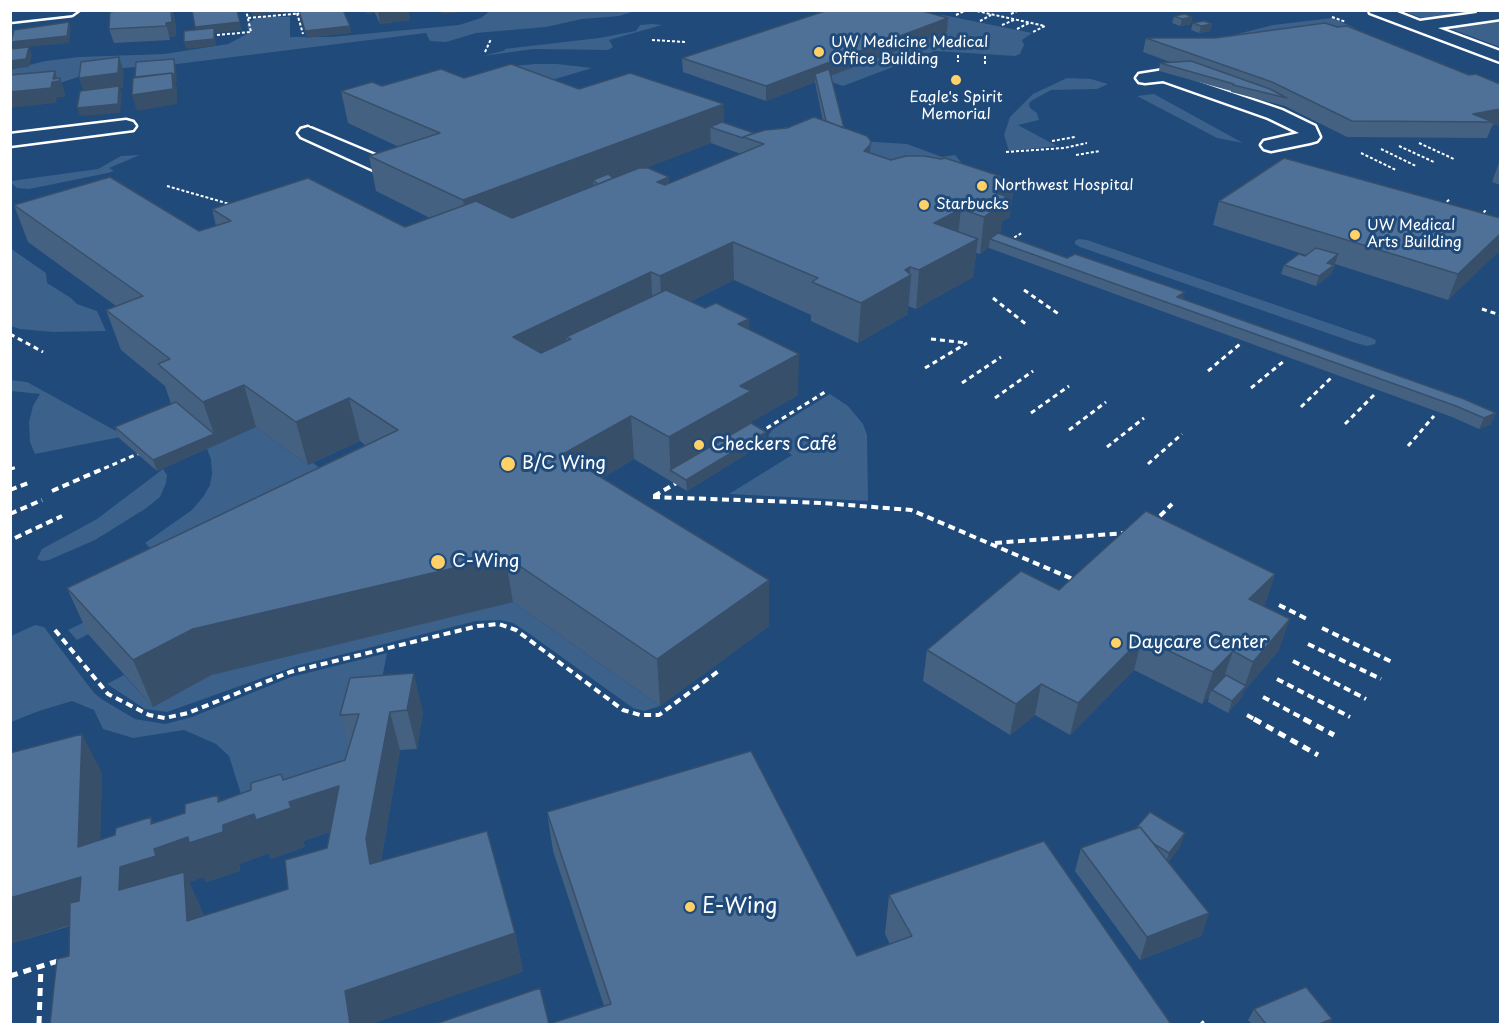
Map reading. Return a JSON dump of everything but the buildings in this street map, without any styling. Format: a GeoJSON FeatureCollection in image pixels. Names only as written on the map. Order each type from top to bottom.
{"type":"FeatureCollection","features":[{"type":"Feature","properties":{"kind":"street"},"geometry":{"type":"LineString","coordinates":[[10,16],[72,10]]}},
{"type":"Feature","properties":{"kind":"street"},"geometry":{"type":"LineString","coordinates":[[1376,10],[1500,57]]}},
{"type":"Feature","properties":{"kind":"street"},"geometry":{"type":"LineString","coordinates":[[1418,26],[1493,14]]}},
{"type":"Feature","properties":{"kind":"street"},"geometry":{"type":"LineString","coordinates":[[1145,78],[1164,75],[1275,114],[1308,130],[1311,137],[1271,145]]}},
{"type":"Feature","properties":{"kind":"street"},"geometry":{"type":"LineString","coordinates":[[10,140],[126,126]]}},
{"type":"Feature","properties":{"kind":"street"},"geometry":{"type":"LineString","coordinates":[[308,133],[413,179]]}},
{"type":"Feature","properties":{"kind":"path"},"geometry":{"type":"LineString","coordinates":[[217,35],[251,32],[246,10]]}},
{"type":"Feature","properties":{"kind":"path"},"geometry":{"type":"LineString","coordinates":[[956,15],[967,10]]}},
{"type":"Feature","properties":{"kind":"path"},"geometry":{"type":"LineString","coordinates":[[972,10],[1045,26],[1034,32]]}},
{"type":"Feature","properties":{"kind":"path"},"geometry":{"type":"LineString","coordinates":[[1011,14],[1019,10]]}},
{"type":"Feature","properties":{"kind":"path"},"geometry":{"type":"LineString","coordinates":[[248,18],[307,12]]}},
{"type":"Feature","properties":{"kind":"path"},"geometry":{"type":"LineString","coordinates":[[297,14],[303,34]]}},
{"type":"Feature","properties":{"kind":"path"},"geometry":{"type":"LineString","coordinates":[[980,21],[992,15]]}},
{"type":"Feature","properties":{"kind":"path"},"geometry":{"type":"LineString","coordinates":[[1332,17],[1351,24]]}},
{"type":"Feature","properties":{"kind":"path"},"geometry":{"type":"LineString","coordinates":[[1002,25],[1014,20]]}},
{"type":"Feature","properties":{"kind":"path"},"geometry":{"type":"LineString","coordinates":[[1017,29],[1029,23]]}},
{"type":"Feature","properties":{"kind":"path"},"geometry":{"type":"LineString","coordinates":[[485,52],[491,39]]}},
{"type":"Feature","properties":{"kind":"path"},"geometry":{"type":"LineString","coordinates":[[651,40],[686,42]]}},
{"type":"Feature","properties":{"kind":"path"},"geometry":{"type":"LineString","coordinates":[[958,55],[958,62]]}},
{"type":"Feature","properties":{"kind":"path"},"geometry":{"type":"LineString","coordinates":[[985,57],[985,64]]}},
{"type":"Feature","properties":{"kind":"path"},"geometry":{"type":"LineString","coordinates":[[1052,141],[1075,137]]}},
{"type":"Feature","properties":{"kind":"path"},"geometry":{"type":"LineString","coordinates":[[1419,142],[1454,159]]}},
{"type":"Feature","properties":{"kind":"path"},"geometry":{"type":"LineString","coordinates":[[1006,152],[1087,144]]}},
{"type":"Feature","properties":{"kind":"path"},"geometry":{"type":"LineString","coordinates":[[1399,146],[1434,162]]}},
{"type":"Feature","properties":{"kind":"path"},"geometry":{"type":"LineString","coordinates":[[1381,149],[1416,166]]}},
{"type":"Feature","properties":{"kind":"path"},"geometry":{"type":"LineString","coordinates":[[1076,155],[1100,151]]}},
{"type":"Feature","properties":{"kind":"path"},"geometry":{"type":"LineString","coordinates":[[1361,153],[1396,170]]}},
{"type":"Feature","properties":{"kind":"path"},"geometry":{"type":"LineString","coordinates":[[166,186],[242,207]]}},
{"type":"Feature","properties":{"kind":"path"},"geometry":{"type":"LineString","coordinates":[[1440,207],[1450,199]]}},
{"type":"Feature","properties":{"kind":"path"},"geometry":{"type":"LineString","coordinates":[[1477,218],[1487,209]]}},
{"type":"Feature","properties":{"kind":"path"},"geometry":{"type":"LineString","coordinates":[[1006,242],[1022,233]]}},
{"type":"Feature","properties":{"kind":"path"},"geometry":{"type":"LineString","coordinates":[[1024,290],[1060,315]]}},
{"type":"Feature","properties":{"kind":"path"},"geometry":{"type":"LineString","coordinates":[[993,298],[1027,325]]}},
{"type":"Feature","properties":{"kind":"path"},"geometry":{"type":"LineString","coordinates":[[1482,309],[1500,315]]}},
{"type":"Feature","properties":{"kind":"path"},"geometry":{"type":"LineString","coordinates":[[10,334],[43,352]]}},
{"type":"Feature","properties":{"kind":"path"},"geometry":{"type":"LineString","coordinates":[[925,368],[968,343],[931,339]]}},
{"type":"Feature","properties":{"kind":"path"},"geometry":{"type":"LineString","coordinates":[[1208,371],[1240,344]]}},
{"type":"Feature","properties":{"kind":"path"},"geometry":{"type":"LineString","coordinates":[[962,383],[1001,357]]}},
{"type":"Feature","properties":{"kind":"path"},"geometry":{"type":"LineString","coordinates":[[1251,388],[1284,361]]}},
{"type":"Feature","properties":{"kind":"path"},"geometry":{"type":"LineString","coordinates":[[996,398],[1034,371]]}},
{"type":"Feature","properties":{"kind":"path"},"geometry":{"type":"LineString","coordinates":[[1301,407],[1331,378]]}},
{"type":"Feature","properties":{"kind":"path"},"geometry":{"type":"LineString","coordinates":[[1031,413],[1069,386]]}},
{"type":"Feature","properties":{"kind":"path"},"geometry":{"type":"LineString","coordinates":[[754,436],[825,392]]}},
{"type":"Feature","properties":{"kind":"path"},"geometry":{"type":"LineString","coordinates":[[1345,424],[1375,394]]}},
{"type":"Feature","properties":{"kind":"path"},"geometry":{"type":"LineString","coordinates":[[1069,430],[1106,402]]}},
{"type":"Feature","properties":{"kind":"path"},"geometry":{"type":"LineString","coordinates":[[1408,446],[1434,416]]}},
{"type":"Feature","properties":{"kind":"path"},"geometry":{"type":"LineString","coordinates":[[1107,447],[1144,418]]}},
{"type":"Feature","properties":{"kind":"path"},"geometry":{"type":"LineString","coordinates":[[1148,464],[1182,434]]}},
{"type":"Feature","properties":{"kind":"path"},"geometry":{"type":"LineString","coordinates":[[52,491],[144,451]]}},
{"type":"Feature","properties":{"kind":"path"},"geometry":{"type":"LineString","coordinates":[[10,469],[18,467]]}},
{"type":"Feature","properties":{"kind":"path"},"geometry":{"type":"LineString","coordinates":[[683,479],[653,497],[823,502],[911,510],[1084,584]]}},
{"type":"Feature","properties":{"kind":"path"},"geometry":{"type":"LineString","coordinates":[[10,490],[28,483]]}},
{"type":"Feature","properties":{"kind":"path"},"geometry":{"type":"LineString","coordinates":[[10,514],[42,500]]}},
{"type":"Feature","properties":{"kind":"path"},"geometry":{"type":"LineString","coordinates":[[1160,516],[1172,504]]}},
{"type":"Feature","properties":{"kind":"path"},"geometry":{"type":"LineString","coordinates":[[15,538],[62,516]]}},
{"type":"Feature","properties":{"kind":"path"},"geometry":{"type":"LineString","coordinates":[[992,544],[1126,533]]}},
{"type":"Feature","properties":{"kind":"path"},"geometry":{"type":"LineString","coordinates":[[1279,605],[1309,620]]}},
{"type":"Feature","properties":{"kind":"path"},"geometry":{"type":"LineString","coordinates":[[55,630],[108,694],[149,715],[165,718],[188,713],[291,672],[478,626],[499,624],[516,630],[622,710],[640,715],[659,715],[720,670]]}},
{"type":"Feature","properties":{"kind":"path"},"geometry":{"type":"LineString","coordinates":[[1322,628],[1394,663]]}},
{"type":"Feature","properties":{"kind":"path"},"geometry":{"type":"LineString","coordinates":[[1308,644],[1381,679]]}},
{"type":"Feature","properties":{"kind":"path"},"geometry":{"type":"LineString","coordinates":[[1293,661],[1366,699]]}},
{"type":"Feature","properties":{"kind":"path"},"geometry":{"type":"LineString","coordinates":[[1277,679],[1350,717]]}},
{"type":"Feature","properties":{"kind":"path"},"geometry":{"type":"LineString","coordinates":[[1263,697],[1334,735]]}},
{"type":"Feature","properties":{"kind":"path"},"geometry":{"type":"LineString","coordinates":[[1247,716],[1318,755]]}},
{"type":"Feature","properties":{"kind":"path"},"geometry":{"type":"LineString","coordinates":[[10,976],[72,957]]}},
{"type":"Feature","properties":{"kind":"path"},"geometry":{"type":"LineString","coordinates":[[39,1024],[41,966]]}},
{"type":"Feature","properties":{"kind":"shaded area"},"geometry":{"type":"Polygon","coordinates":[[[490,11],[665,11],[632,12],[546,27],[476,33],[446,42],[430,41],[426,33],[177,64],[83,71],[78,77],[63,82],[11,87],[10,70],[45,61],[80,57],[164,54],[228,44],[249,33],[247,24],[259,16],[290,17],[290,37],[331,37],[459,25],[481,18],[490,11]]]}},
{"type":"Feature","properties":{"kind":"shaded area"},"geometry":{"type":"Polygon","coordinates":[[[1403,11],[1500,11],[1500,47],[1403,11]]]}},
{"type":"Feature","properties":{"kind":"shaded area"},"geometry":{"type":"Polygon","coordinates":[[[943,15],[1032,33],[1022,40],[1024,45],[1020,54],[1015,56],[935,51],[843,86],[823,79],[917,24],[943,15]]]}},
{"type":"Feature","properties":{"kind":"shaded area"},"geometry":{"type":"Polygon","coordinates":[[[1332,18],[1355,28],[1229,45],[1218,39],[1273,25],[1332,18]]]}},
{"type":"Feature","properties":{"kind":"shaded area"},"geometry":{"type":"Polygon","coordinates":[[[640,25],[662,25],[609,40],[613,47],[608,50],[533,49],[483,56],[506,50],[504,49],[599,38],[636,31],[640,25]]]}},
{"type":"Feature","properties":{"kind":"shaded area"},"geometry":{"type":"Polygon","coordinates":[[[535,64],[592,68],[552,80],[513,66],[535,64]]]}},
{"type":"Feature","properties":{"kind":"shaded area"},"geometry":{"type":"Polygon","coordinates":[[[1067,78],[1091,79],[1108,84],[1097,89],[1051,90],[1031,101],[1030,108],[1037,113],[1039,120],[1018,125],[1057,146],[1009,151],[1004,135],[1010,117],[1033,94],[1067,78]]]}},
{"type":"Feature","properties":{"kind":"shaded area"},"geometry":{"type":"Polygon","coordinates":[[[1154,94],[1243,143],[1217,138],[1137,96],[1154,94]]]}},
{"type":"Feature","properties":{"kind":"shaded area"},"geometry":{"type":"Polygon","coordinates":[[[845,140],[907,144],[942,157],[955,155],[970,173],[893,159],[869,163],[845,140]]]}},
{"type":"Feature","properties":{"kind":"shaded area"},"geometry":{"type":"Polygon","coordinates":[[[140,155],[109,168],[114,171],[108,173],[29,189],[17,188],[11,183],[11,181],[98,169],[121,156],[140,155]]]}},
{"type":"Feature","properties":{"kind":"shaded area"},"geometry":{"type":"Polygon","coordinates":[[[1079,239],[1369,337],[1376,340],[1375,344],[1367,346],[1356,343],[1080,247],[1075,244],[1075,241],[1079,239]]]}},
{"type":"Feature","properties":{"kind":"shaded area"},"geometry":{"type":"Polygon","coordinates":[[[10,248],[46,273],[47,283],[77,304],[97,311],[106,331],[53,332],[11,326],[10,248]]]}},
{"type":"Feature","properties":{"kind":"shaded area"},"geometry":{"type":"Polygon","coordinates":[[[10,380],[27,382],[125,436],[35,454],[30,442],[29,422],[33,406],[40,394],[11,391],[10,380]]]}},
{"type":"Feature","properties":{"kind":"shaded area"},"geometry":{"type":"Polygon","coordinates":[[[830,394],[848,406],[863,424],[867,435],[868,501],[729,494],[792,455],[768,441],[769,434],[773,429],[830,394]]]}},
{"type":"Feature","properties":{"kind":"shaded area"},"geometry":{"type":"Polygon","coordinates":[[[256,427],[308,465],[313,463],[328,474],[407,473],[77,640],[68,630],[178,576],[145,543],[192,510],[203,497],[210,485],[212,474],[211,459],[207,449],[256,427]]]}},
{"type":"Feature","properties":{"kind":"shaded area"},"geometry":{"type":"Polygon","coordinates":[[[163,469],[167,475],[160,497],[145,509],[95,540],[49,560],[37,559],[42,549],[97,519],[163,469]]]}},
{"type":"Feature","properties":{"kind":"shaded area"},"geometry":{"type":"Polygon","coordinates":[[[513,602],[660,706],[644,711],[633,708],[524,630],[513,623],[500,620],[476,621],[296,666],[167,712],[145,709],[107,684],[124,675],[153,707],[211,675],[513,602]]]}},
{"type":"Feature","properties":{"kind":"shaded area"},"geometry":{"type":"Polygon","coordinates":[[[35,625],[44,627],[94,693],[103,700],[135,719],[165,724],[192,717],[291,677],[387,653],[375,715],[345,781],[241,794],[229,756],[216,744],[184,730],[133,738],[103,729],[94,710],[72,701],[11,722],[11,636],[35,625]]]}},
{"type":"Feature","properties":{"kind":"place","name":"UW Medicine Medical Office Building"},"geometry":{"type":"Point","coordinates":[819,52]}},
{"type":"Feature","properties":{"kind":"place","name":"Eagle's Spirit Memorial"},"geometry":{"type":"Point","coordinates":[956,80]}},
{"type":"Feature","properties":{"kind":"place","name":"Northwest Hospital"},"geometry":{"type":"Point","coordinates":[982,186]}},
{"type":"Feature","properties":{"kind":"place","name":"Starbucks"},"geometry":{"type":"Point","coordinates":[924,205]}},
{"type":"Feature","properties":{"kind":"place","name":"UW Medical Arts Building"},"geometry":{"type":"Point","coordinates":[1355,235]}},
{"type":"Feature","properties":{"kind":"place","name":"Checkers Café"},"geometry":{"type":"Point","coordinates":[699,445]}},
{"type":"Feature","properties":{"kind":"place","name":"B/C Wing"},"geometry":{"type":"Point","coordinates":[508,464]}},
{"type":"Feature","properties":{"kind":"place","name":"C-Wing"},"geometry":{"type":"Point","coordinates":[438,562]}},
{"type":"Feature","properties":{"kind":"place","name":"Daycare Center"},"geometry":{"type":"Point","coordinates":[1116,643]}},
{"type":"Feature","properties":{"kind":"place","name":"E-Wing"},"geometry":{"type":"Point","coordinates":[690,907]}}]}
